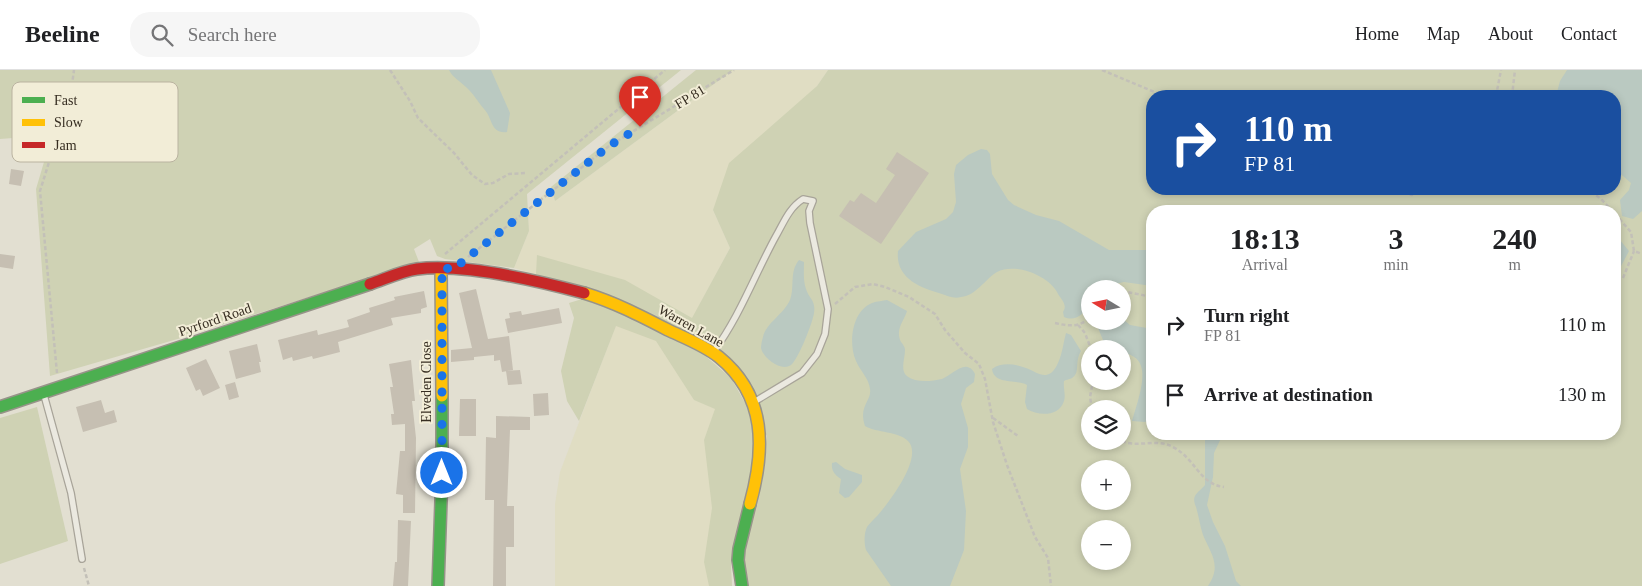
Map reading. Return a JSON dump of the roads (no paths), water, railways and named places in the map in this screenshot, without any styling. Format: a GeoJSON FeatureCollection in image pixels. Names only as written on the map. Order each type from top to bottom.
{"type":"FeatureCollection","features":[{"type":"Feature","properties":{"kind":"street","name":"Pyrford Road"},"geometry":{"type":"LineString","coordinates":[[0,407],[190,345],[402,272],[416,268],[442,268]]}},
{"type":"Feature","properties":{"kind":"street","name":"Warren Lane"},"geometry":{"type":"LineString","coordinates":[[442,268],[536,282],[603,299],[623,307],[722,360],[747,390],[759,425],[762,444],[760,463],[739,549],[738,560],[742,586]]}},
{"type":"Feature","properties":{"kind":"street","name":"Elveden Close"},"geometry":{"type":"LineString","coordinates":[[438,586],[442,473],[442,268]]}},
{"type":"Feature","properties":{"kind":"lane"},"geometry":{"type":"LineString","coordinates":[[712,354],[734,320],[764,257],[793,205],[803,199],[814,201],[809,211],[828,309],[825,334],[817,354],[802,373],[752,403]]}},
{"type":"Feature","properties":{"kind":"lane"},"geometry":{"type":"LineString","coordinates":[[44,392],[71,493],[82,558]]}}]}
